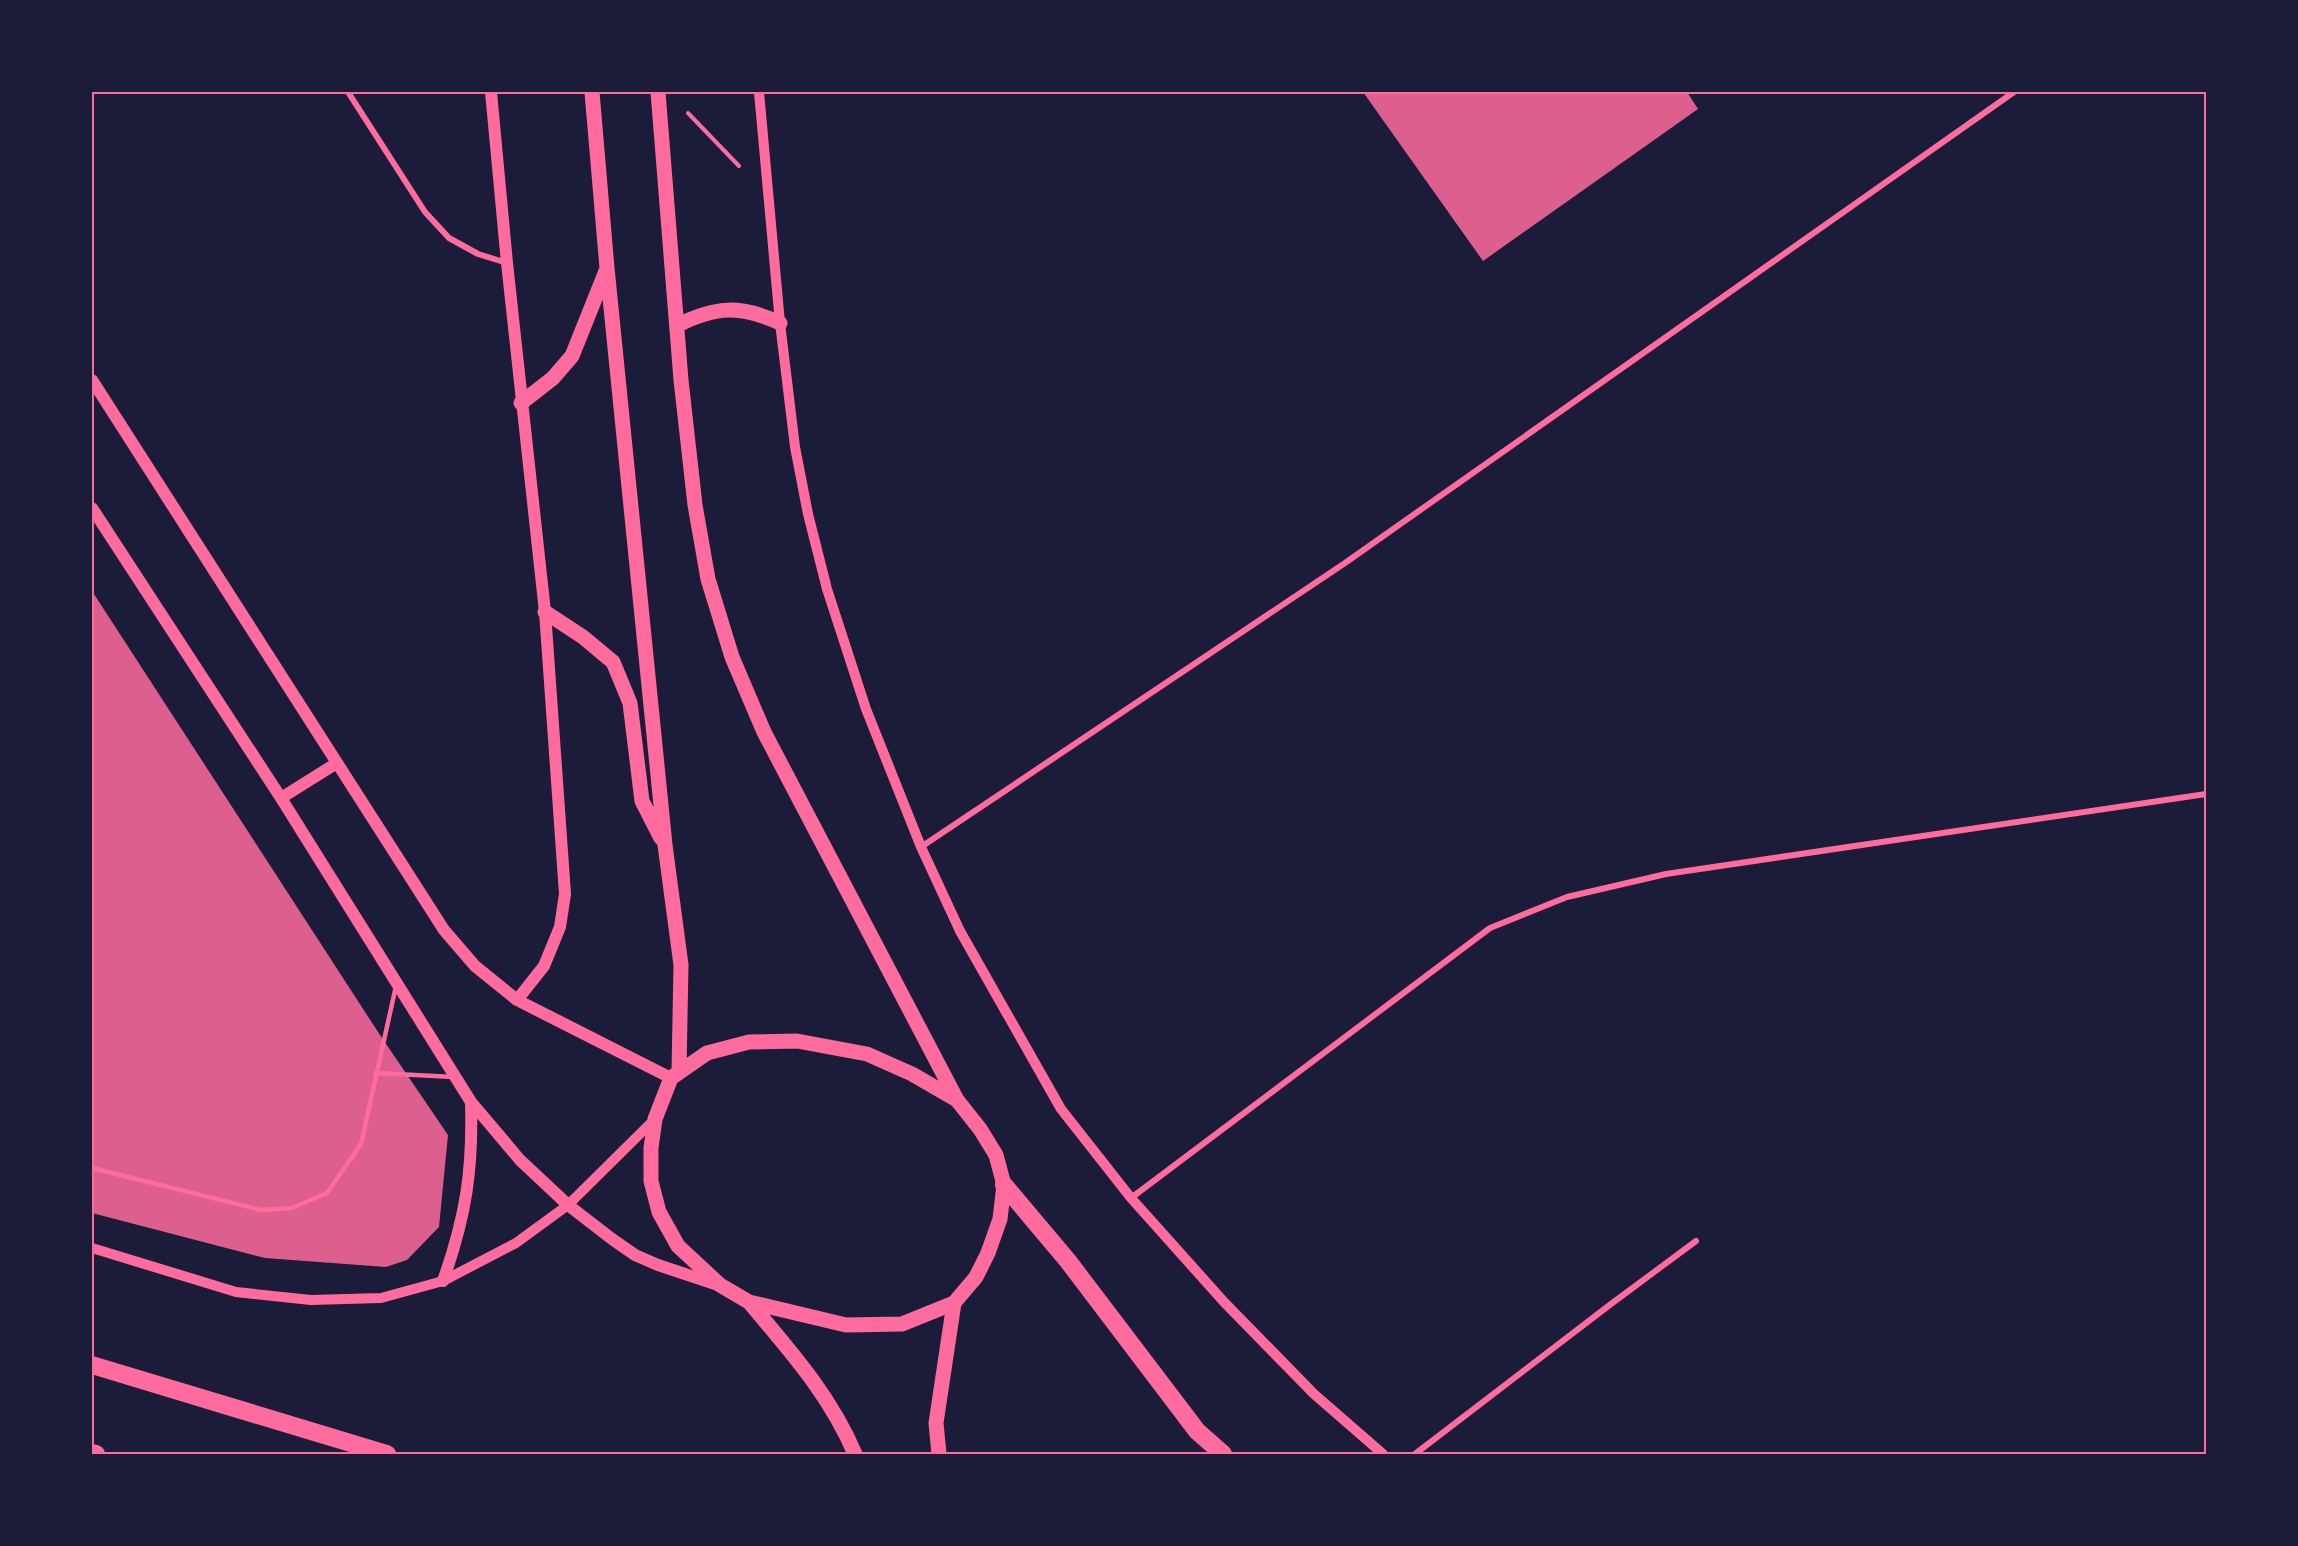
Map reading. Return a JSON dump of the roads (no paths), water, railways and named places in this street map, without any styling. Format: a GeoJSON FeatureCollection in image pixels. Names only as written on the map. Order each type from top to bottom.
{"type":"FeatureCollection","features":[{"type":"Feature","properties":{"kind":"highway"},"geometry":{"type":"LineString","coordinates":[[1004,1185],[1068,1261],[1197,1431],[1223,1455]]}},
{"type":"Feature","properties":{"kind":"highway"},"geometry":{"type":"LineString","coordinates":[[92,1365],[387,1455]]}},
{"type":"Feature","properties":{"kind":"highway"},"geometry":{"type":"LineString","coordinates":[[92,1453],[96,1455]]}},
{"type":"Feature","properties":{"kind":"main road"},"geometry":{"type":"LineString","coordinates":[[491,92],[544,612],[566,894],[560,927],[544,966],[517,1000]]}},
{"type":"Feature","properties":{"kind":"main road"},"geometry":{"type":"LineString","coordinates":[[592,92],[607,268],[665,845],[681,965],[675,1074],[655,1119],[651,1148],[651,1181],[658,1212],[678,1246],[720,1285],[749,1302],[846,1325],[902,1324],[954,1303],[976,1277],[988,1253],[1000,1219],[1004,1185],[996,1155],[980,1129],[957,1100],[764,732],[732,657],[708,579],[695,505],[681,380],[658,92]]}},
{"type":"Feature","properties":{"kind":"main road"},"geometry":{"type":"LineString","coordinates":[[521,403],[553,378],[572,356],[607,268]]}},
{"type":"Feature","properties":{"kind":"main road"},"geometry":{"type":"LineString","coordinates":[[678,325],[697,315],[718,310],[740,309],[760,314],[780,323]]}},
{"type":"Feature","properties":{"kind":"main road"},"geometry":{"type":"LineString","coordinates":[[92,380],[444,930],[475,966],[517,1000],[675,1074]]}},
{"type":"Feature","properties":{"kind":"main road"},"geometry":{"type":"LineString","coordinates":[[92,508],[281,798],[471,1101],[520,1160],[568,1205],[635,1255],[657,1265],[720,1285]]}},
{"type":"Feature","properties":{"kind":"main road"},"geometry":{"type":"LineString","coordinates":[[544,612],[583,638],[613,662],[630,703],[642,801],[665,845]]}},
{"type":"Feature","properties":{"kind":"main road"},"geometry":{"type":"LineString","coordinates":[[281,798],[337,763]]}},
{"type":"Feature","properties":{"kind":"main road"},"geometry":{"type":"LineString","coordinates":[[675,1074],[707,1053],[748,1042],[797,1041],[867,1054],[912,1074],[957,1100]]}},
{"type":"Feature","properties":{"kind":"main road"},"geometry":{"type":"LineString","coordinates":[[443,1281],[464,1213],[473,1143],[471,1101]]}},
{"type":"Feature","properties":{"kind":"main road"},"geometry":{"type":"LineString","coordinates":[[749,1302],[812,1378],[842,1424],[855,1455]]}},
{"type":"Feature","properties":{"kind":"main road"},"geometry":{"type":"LineString","coordinates":[[939,1455],[936,1423],[954,1303]]}},
{"type":"Feature","properties":{"kind":"street"},"geometry":{"type":"LineString","coordinates":[[348,92],[425,212],[448,238],[478,254],[507,262]]}},
{"type":"Feature","properties":{"kind":"street"},"geometry":{"type":"LineString","coordinates":[[759,92],[780,323],[795,447],[808,514],[827,589],[866,709],[921,847],[960,931],[1060,1109],[1131,1198],[1224,1302],[1297,1377],[1383,1455]]}},
{"type":"Feature","properties":{"kind":"street"},"geometry":{"type":"LineString","coordinates":[[921,847],[1345,563],[2014,92]]}},
{"type":"Feature","properties":{"kind":"street"},"geometry":{"type":"LineString","coordinates":[[1131,1198],[1490,928],[1567,897],[1666,874],[2206,794]]}},
{"type":"Feature","properties":{"kind":"street"},"geometry":{"type":"LineString","coordinates":[[92,1248],[236,1292],[311,1300],[381,1298],[443,1281],[516,1243],[568,1205],[655,1119]]}},
{"type":"Feature","properties":{"kind":"street"},"geometry":{"type":"LineString","coordinates":[[1415,1455],[1696,1241]]}},
{"type":"Feature","properties":{"kind":"lane"},"geometry":{"type":"LineString","coordinates":[[92,1167],[261,1210],[292,1208],[327,1192],[361,1144],[397,982]]}},
{"type":"Feature","properties":{"kind":"lane"},"geometry":{"type":"LineString","coordinates":[[376,1073],[457,1077]]}}]}
